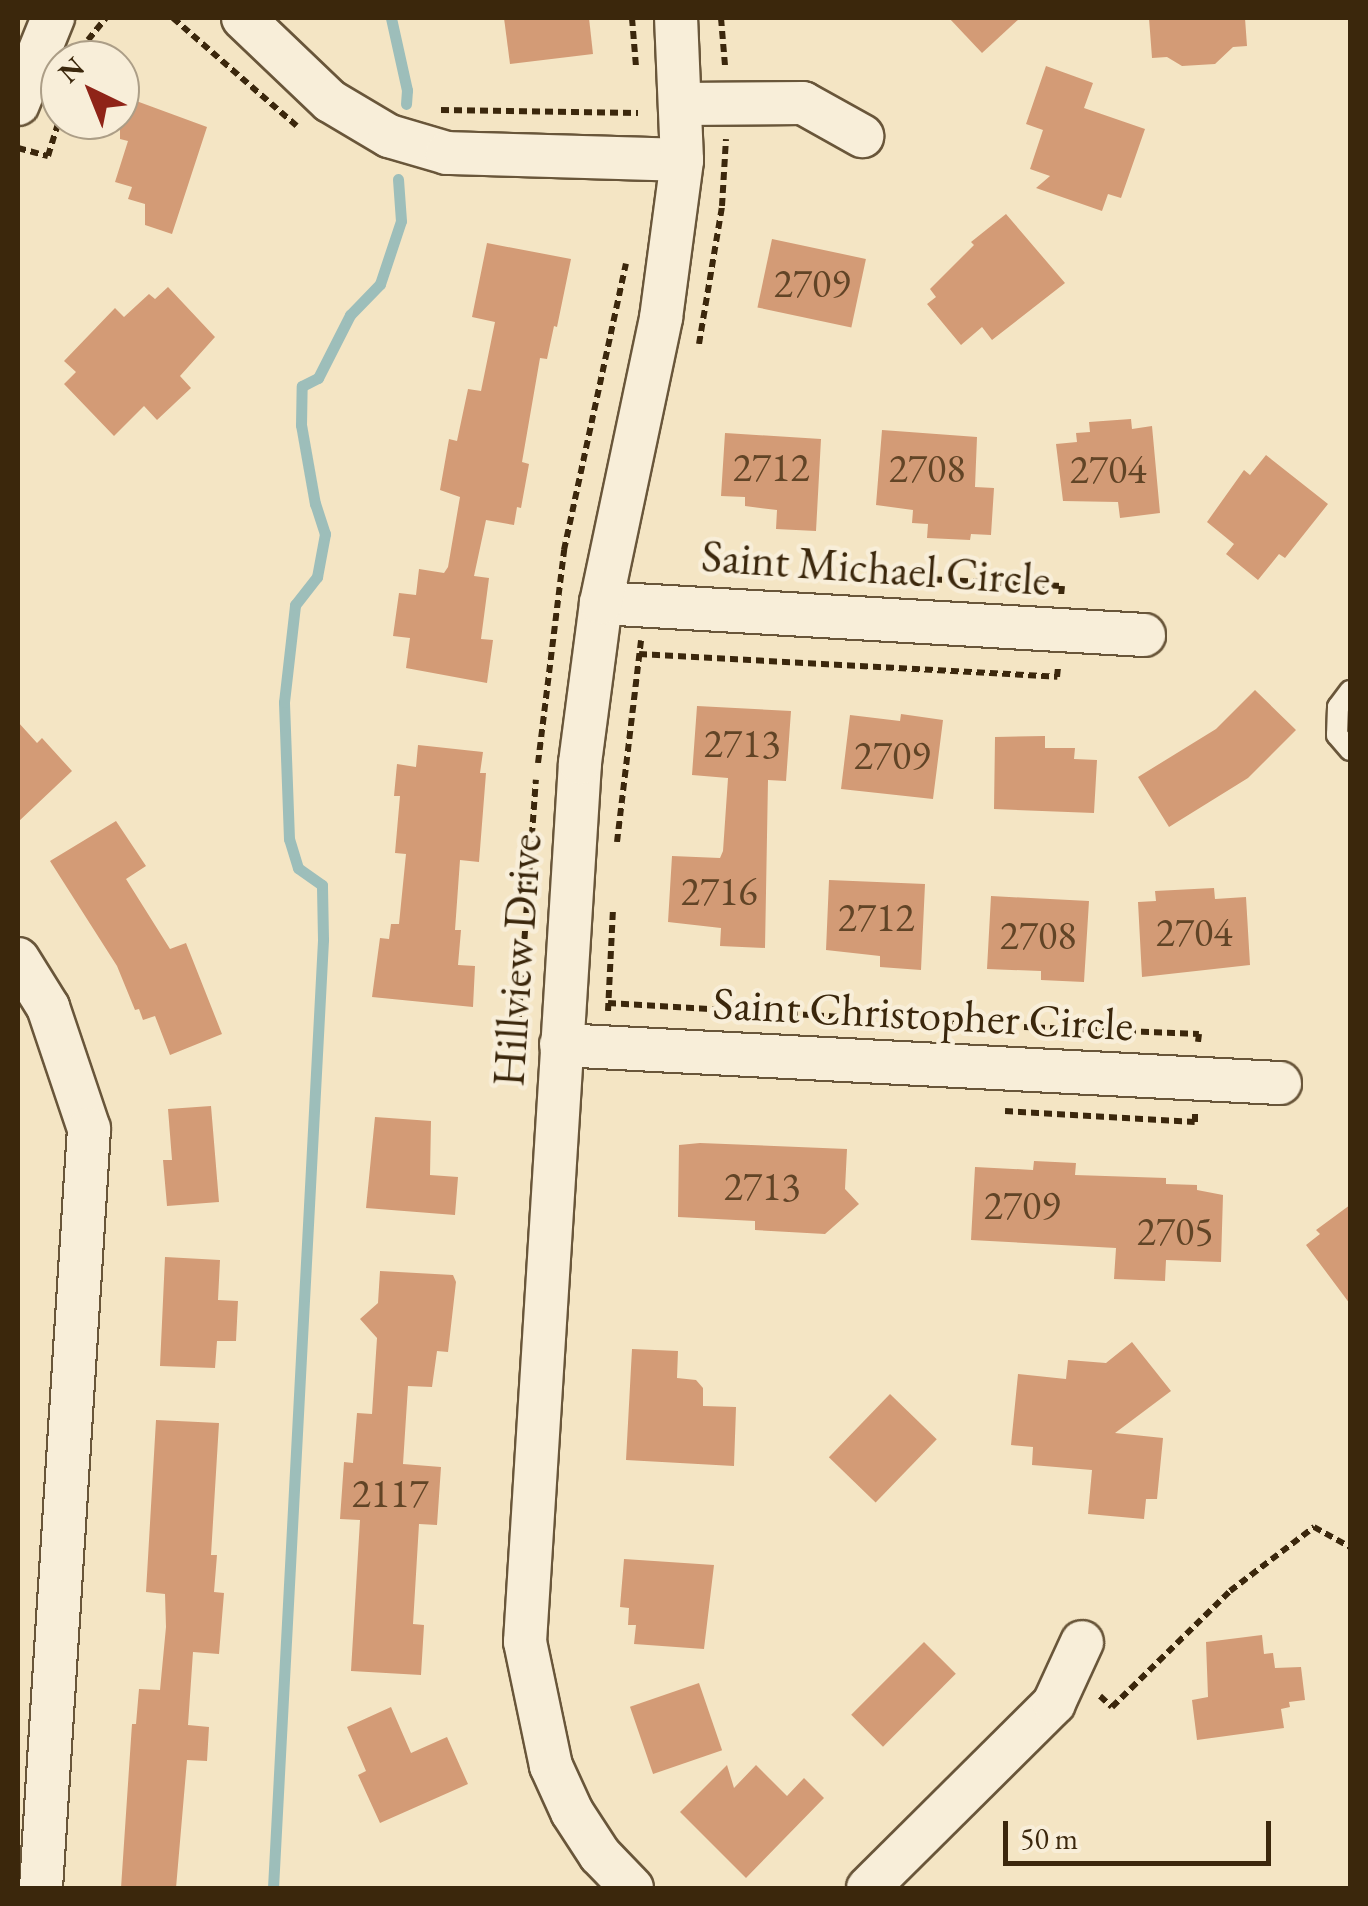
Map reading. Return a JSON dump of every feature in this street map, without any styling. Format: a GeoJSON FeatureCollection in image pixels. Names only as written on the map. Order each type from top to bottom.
{"type":"FeatureCollection","features":[{"type":"Feature","properties":{"kind":"street"},"geometry":{"type":"LineString","coordinates":[[18,104],[53,18]]}},
{"type":"Feature","properties":{"kind":"street"},"geometry":{"type":"LineString","coordinates":[[243,18],[330,102],[389,136],[447,153],[682,160]]}},
{"type":"Feature","properties":{"kind":"street","name":"Hillview Drive"},"geometry":{"type":"LineString","coordinates":[[632,1888],[590,1840],[551,1766],[525,1642],[580,764],[600,602],[661,318],[682,160],[676,18]]}},
{"type":"Feature","properties":{"kind":"street"},"geometry":{"type":"LineString","coordinates":[[682,104],[803,103],[862,136]]}},
{"type":"Feature","properties":{"kind":"street","name":"Saint Michael Circle"},"geometry":{"type":"LineString","coordinates":[[600,602],[1144,635]]}},
{"type":"Feature","properties":{"kind":"street"},"geometry":{"type":"LineString","coordinates":[[18,959],[48,1007],[88,1128],[40,1888]]}},
{"type":"Feature","properties":{"kind":"street","name":"Saint Christopher Circle"},"geometry":{"type":"LineString","coordinates":[[561,1045],[1280,1084]]}},
{"type":"Feature","properties":{"kind":"street"},"geometry":{"type":"LineString","coordinates":[[868,1888],[1054,1703],[1082,1642]]}},
{"type":"Feature","properties":{"kind":"lane"},"geometry":{"type":"LineString","coordinates":[[1350,691],[1338,707],[1337,735],[1350,750]]}},
{"type":"Feature","properties":{"kind":"path"},"geometry":{"type":"LineString","coordinates":[[91,40],[106,18]]}},
{"type":"Feature","properties":{"kind":"path"},"geometry":{"type":"LineString","coordinates":[[696,355],[722,206],[721,18]]}},
{"type":"Feature","properties":{"kind":"path"},"geometry":{"type":"LineString","coordinates":[[437,110],[638,114]]}},
{"type":"Feature","properties":{"kind":"path"},"geometry":{"type":"LineString","coordinates":[[18,148],[48,156],[53,140]]}},
{"type":"Feature","properties":{"kind":"path"},"geometry":{"type":"LineString","coordinates":[[617,844],[646,604]]}},
{"type":"Feature","properties":{"kind":"path"},"geometry":{"type":"LineString","coordinates":[[608,1046],[614,904]]}},
{"type":"Feature","properties":{"kind":"path"},"geometry":{"type":"LineString","coordinates":[[608,1003],[963,1024]]}},
{"type":"Feature","properties":{"kind":"path"},"geometry":{"type":"LineString","coordinates":[[1022,1027],[1199,1034]]}},
{"type":"Feature","properties":{"kind":"path"},"geometry":{"type":"LineString","coordinates":[[1054,1703],[1096,1692],[1112,1706],[1230,1591],[1314,1527],[1350,1547]]}},
{"type":"Feature","properties":{"kind":"building"},"geometry":{"type":"Polygon","coordinates":[[[504,18],[589,18],[593,54],[510,64],[504,18]]]}},
{"type":"Feature","properties":{"kind":"building"},"geometry":{"type":"Polygon","coordinates":[[[949,18],[1020,18],[982,53],[949,18]]]}},
{"type":"Feature","properties":{"kind":"building"},"geometry":{"type":"Polygon","coordinates":[[[1149,18],[1245,18],[1247,46],[1233,47],[1215,64],[1182,66],[1167,57],[1152,58],[1149,18]]]}},
{"type":"Feature","properties":{"kind":"building"},"geometry":{"type":"Polygon","coordinates":[[[1046,66],[1093,83],[1084,108],[1145,129],[1121,198],[1108,194],[1102,211],[1036,188],[1050,176],[1030,169],[1043,130],[1026,124],[1046,66]]]}},
{"type":"Feature","properties":{"kind":"building"},"geometry":{"type":"Polygon","coordinates":[[[140,102],[207,127],[172,234],[145,225],[145,204],[128,199],[132,187],[115,182],[128,141],[124,140],[140,140],[140,102]]]}},
{"type":"Feature","properties":{"kind":"building"},"geometry":{"type":"Polygon","coordinates":[[[1006,214],[1065,283],[992,340],[982,327],[961,345],[927,304],[936,297],[930,289],[974,245],[971,242],[1006,214]]]}},
{"type":"Feature","properties":{"kind":"building"},"geometry":{"type":"Polygon","coordinates":[[[772,239],[866,259],[851,327],[757,307],[772,239]]]}},
{"type":"Feature","properties":{"kind":"building"},"geometry":{"type":"Polygon","coordinates":[[[487,243],[571,259],[547,359],[540,358],[522,462],[529,464],[521,508],[517,507],[514,525],[486,520],[474,576],[489,578],[481,639],[493,640],[487,683],[406,668],[410,638],[393,636],[399,593],[416,595],[419,569],[444,573],[448,567],[460,497],[440,490],[449,439],[457,441],[468,389],[481,391],[495,322],[472,317],[487,243]]]}},
{"type":"Feature","properties":{"kind":"building"},"geometry":{"type":"Polygon","coordinates":[[[168,287],[215,337],[180,376],[191,388],[157,420],[144,406],[114,436],[64,384],[76,372],[64,361],[115,308],[124,317],[149,294],[155,299],[168,287]]]}},
{"type":"Feature","properties":{"kind":"building"},"geometry":{"type":"Polygon","coordinates":[[[1131,419],[1132,429],[1152,426],[1160,513],[1120,518],[1118,502],[1063,501],[1056,444],[1077,442],[1076,433],[1090,432],[1089,422],[1131,419]]]}},
{"type":"Feature","properties":{"kind":"building"},"geometry":{"type":"Polygon","coordinates":[[[882,430],[977,437],[975,487],[994,488],[991,535],[971,534],[970,540],[927,538],[928,524],[912,523],[913,510],[876,505],[882,430]]]}},
{"type":"Feature","properties":{"kind":"building"},"geometry":{"type":"Polygon","coordinates":[[[725,433],[821,439],[816,531],[776,529],[777,510],[745,506],[745,497],[721,496],[725,433]]]}},
{"type":"Feature","properties":{"kind":"building"},"geometry":{"type":"Polygon","coordinates":[[[1266,455],[1328,504],[1285,558],[1279,554],[1258,580],[1226,554],[1234,544],[1207,522],[1244,470],[1250,475],[1266,455]]]}},
{"type":"Feature","properties":{"kind":"building"},"geometry":{"type":"Polygon","coordinates":[[[1255,690],[1296,730],[1248,778],[1169,827],[1138,777],[1216,729],[1255,690]]]}},
{"type":"Feature","properties":{"kind":"building"},"geometry":{"type":"Polygon","coordinates":[[[697,706],[791,711],[786,781],[768,780],[765,948],[720,946],[721,928],[668,922],[672,856],[720,858],[723,851],[728,778],[692,775],[697,706]]]}},
{"type":"Feature","properties":{"kind":"building"},"geometry":{"type":"Polygon","coordinates":[[[901,714],[943,720],[933,799],[841,789],[850,715],[900,721],[901,714]]]}},
{"type":"Feature","properties":{"kind":"building"},"geometry":{"type":"Polygon","coordinates":[[[18,722],[37,743],[42,738],[72,771],[18,822],[18,722]]]}},
{"type":"Feature","properties":{"kind":"building"},"geometry":{"type":"Polygon","coordinates":[[[1045,736],[1045,748],[1075,748],[1074,759],[1097,760],[1094,813],[994,809],[995,737],[1045,736]]]}},
{"type":"Feature","properties":{"kind":"building"},"geometry":{"type":"Polygon","coordinates":[[[418,745],[483,752],[480,773],[486,773],[479,862],[460,860],[455,930],[461,930],[458,965],[475,966],[473,1007],[372,997],[380,938],[389,939],[391,924],[399,924],[406,854],[395,853],[400,796],[394,796],[397,764],[416,767],[418,745]]]}},
{"type":"Feature","properties":{"kind":"building"},"geometry":{"type":"Polygon","coordinates":[[[116,821],[146,866],[126,879],[170,949],[186,943],[222,1034],[170,1055],[155,1016],[143,1020],[139,1009],[135,1010],[117,966],[50,861],[116,821]]]}},
{"type":"Feature","properties":{"kind":"building"},"geometry":{"type":"Polygon","coordinates":[[[829,880],[925,884],[921,970],[880,967],[880,956],[826,950],[829,880]]]}},
{"type":"Feature","properties":{"kind":"building"},"geometry":{"type":"Polygon","coordinates":[[[1214,888],[1215,899],[1246,897],[1250,965],[1142,977],[1138,902],[1156,901],[1155,891],[1214,888]]]}},
{"type":"Feature","properties":{"kind":"building"},"geometry":{"type":"Polygon","coordinates":[[[991,896],[1089,901],[1084,982],[1041,980],[1041,971],[987,969],[991,896]]]}},
{"type":"Feature","properties":{"kind":"building"},"geometry":{"type":"Polygon","coordinates":[[[211,1106],[219,1202],[167,1206],[163,1160],[172,1160],[168,1109],[211,1106]]]}},
{"type":"Feature","properties":{"kind":"building"},"geometry":{"type":"Polygon","coordinates":[[[375,1117],[431,1121],[430,1175],[458,1177],[455,1215],[366,1208],[375,1117]]]}},
{"type":"Feature","properties":{"kind":"building"},"geometry":{"type":"Polygon","coordinates":[[[679,1145],[847,1149],[845,1189],[859,1204],[825,1234],[755,1230],[755,1221],[678,1217],[679,1145]]]}},
{"type":"Feature","properties":{"kind":"building"},"geometry":{"type":"Polygon","coordinates":[[[1034,1161],[1076,1163],[1075,1175],[1166,1178],[1166,1184],[1197,1185],[1197,1190],[1223,1195],[1221,1262],[1166,1260],[1165,1281],[1114,1279],[1116,1248],[971,1240],[975,1167],[1033,1170],[1034,1161]]]}},
{"type":"Feature","properties":{"kind":"building"},"geometry":{"type":"Polygon","coordinates":[[[1350,1205],[1350,1304],[1306,1245],[1320,1234],[1316,1230],[1350,1205]]]}},
{"type":"Feature","properties":{"kind":"building"},"geometry":{"type":"Polygon","coordinates":[[[165,1257],[220,1260],[218,1300],[238,1301],[236,1341],[217,1341],[215,1368],[160,1366],[165,1257]]]}},
{"type":"Feature","properties":{"kind":"building"},"geometry":{"type":"Polygon","coordinates":[[[380,1271],[453,1275],[456,1282],[448,1352],[437,1351],[432,1387],[408,1386],[403,1464],[441,1467],[437,1525],[419,1524],[413,1624],[424,1625],[421,1675],[351,1671],[360,1520],[340,1519],[344,1462],[353,1463],[357,1413],[372,1414],[377,1338],[360,1319],[378,1303],[380,1271]]]}},
{"type":"Feature","properties":{"kind":"building"},"geometry":{"type":"Polygon","coordinates":[[[1132,1342],[1171,1391],[1115,1433],[1163,1438],[1157,1499],[1146,1499],[1144,1519],[1088,1514],[1092,1470],[1032,1465],[1033,1447],[1011,1445],[1018,1374],[1066,1379],[1068,1360],[1106,1363],[1132,1342]]]}},
{"type":"Feature","properties":{"kind":"building"},"geometry":{"type":"Polygon","coordinates":[[[632,1349],[678,1351],[677,1378],[696,1380],[703,1388],[703,1406],[736,1407],[734,1466],[626,1460],[632,1349]]]}},
{"type":"Feature","properties":{"kind":"building"},"geometry":{"type":"Polygon","coordinates":[[[890,1394],[937,1439],[876,1502],[829,1457],[890,1394]]]}},
{"type":"Feature","properties":{"kind":"building"},"geometry":{"type":"Polygon","coordinates":[[[156,1420],[219,1423],[211,1555],[217,1555],[214,1592],[224,1593],[219,1654],[193,1652],[188,1725],[209,1727],[207,1761],[187,1760],[176,1888],[121,1888],[132,1724],[136,1724],[139,1689],[160,1690],[166,1627],[165,1594],[146,1592],[156,1420]]]}},
{"type":"Feature","properties":{"kind":"building"},"geometry":{"type":"Polygon","coordinates":[[[624,1559],[714,1565],[704,1649],[634,1644],[636,1625],[628,1625],[629,1608],[620,1607],[624,1559]]]}},
{"type":"Feature","properties":{"kind":"building"},"geometry":{"type":"Polygon","coordinates":[[[1262,1635],[1264,1654],[1273,1653],[1275,1668],[1301,1667],[1305,1700],[1289,1702],[1290,1707],[1281,1709],[1284,1728],[1197,1740],[1192,1700],[1208,1697],[1206,1642],[1262,1635]]]}},
{"type":"Feature","properties":{"kind":"building"},"geometry":{"type":"Polygon","coordinates":[[[924,1642],[956,1674],[883,1747],[851,1715],[924,1642]]]}},
{"type":"Feature","properties":{"kind":"building"},"geometry":{"type":"Polygon","coordinates":[[[699,1683],[722,1750],[653,1774],[630,1707],[699,1683]]]}},
{"type":"Feature","properties":{"kind":"building"},"geometry":{"type":"Polygon","coordinates":[[[391,1707],[411,1753],[447,1737],[468,1784],[380,1823],[358,1775],[366,1771],[347,1727],[391,1707]]]}},
{"type":"Feature","properties":{"kind":"building"},"geometry":{"type":"Polygon","coordinates":[[[727,1765],[734,1788],[756,1765],[787,1796],[804,1778],[824,1798],[746,1878],[680,1812],[727,1765]]]}},
{"type":"Feature","properties":{"kind":"waterway"},"geometry":{"type":"LineString","coordinates":[[391,18],[407,90],[406,104]]}},
{"type":"Feature","properties":{"kind":"waterway"},"geometry":{"type":"LineString","coordinates":[[273,1888],[323,939],[322,885],[298,868],[289,839],[284,702],[295,605],[317,577],[325,534],[315,504],[301,425],[302,386],[318,378],[350,315],[380,284],[401,221],[398,179]]}}]}
